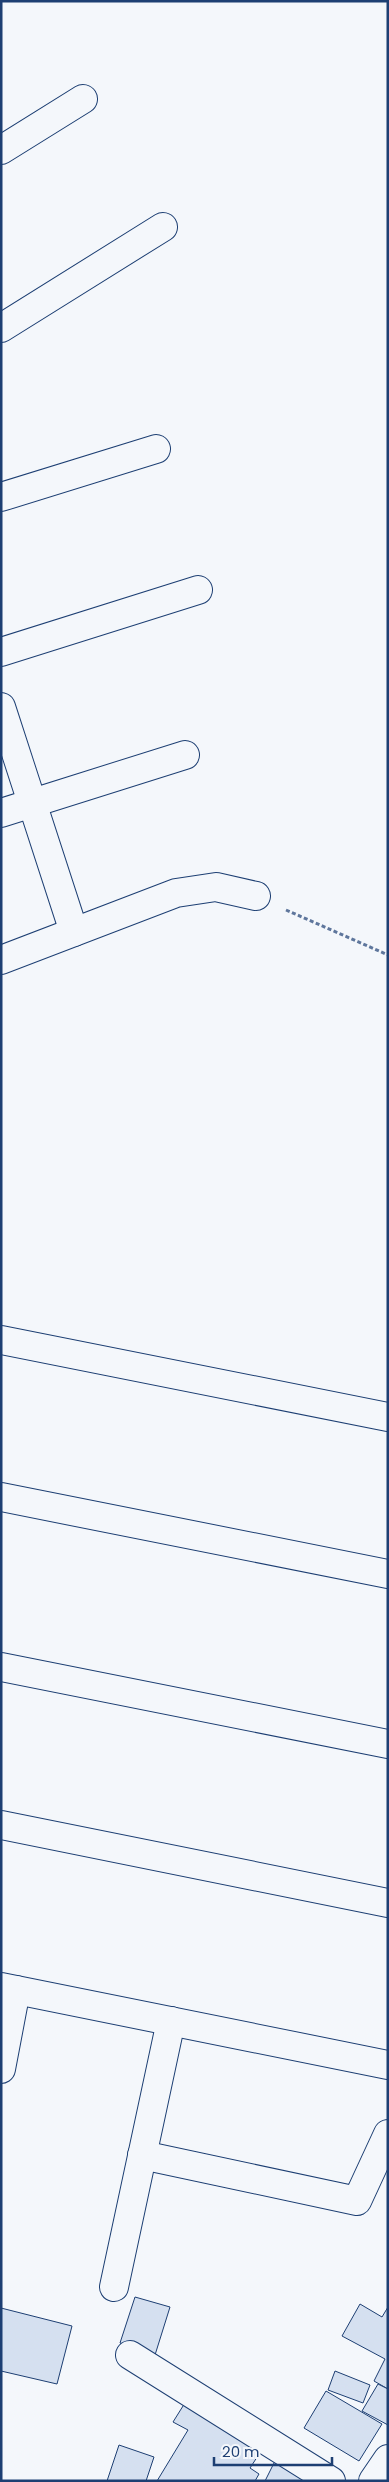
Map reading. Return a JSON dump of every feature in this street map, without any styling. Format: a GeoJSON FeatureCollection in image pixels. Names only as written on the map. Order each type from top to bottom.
{"type":"FeatureCollection","features":[{"type":"Feature","properties":{"kind":"street"},"geometry":{"type":"LineString","coordinates":[[1,150],[83,99]]}},
{"type":"Feature","properties":{"kind":"street"},"geometry":{"type":"LineString","coordinates":[[3,322],[163,227]]}},
{"type":"Feature","properties":{"kind":"street"},"geometry":{"type":"LineString","coordinates":[[1,497],[156,448]]}},
{"type":"Feature","properties":{"kind":"street"},"geometry":{"type":"LineString","coordinates":[[1,652],[198,590]]}},
{"type":"Feature","properties":{"kind":"street"},"geometry":{"type":"LineString","coordinates":[[1,707],[74,932]]}},
{"type":"Feature","properties":{"kind":"street"},"geometry":{"type":"LineString","coordinates":[[1,814],[185,756]]}},
{"type":"Feature","properties":{"kind":"street"},"geometry":{"type":"LineString","coordinates":[[1,960],[176,893],[216,887],[256,896]]}},
{"type":"Feature","properties":{"kind":"street"},"geometry":{"type":"LineString","coordinates":[[1,1340],[388,1417]]}},
{"type":"Feature","properties":{"kind":"street"},"geometry":{"type":"LineString","coordinates":[[1,1497],[388,1574]]}},
{"type":"Feature","properties":{"kind":"street"},"geometry":{"type":"LineString","coordinates":[[1,1667],[388,1744]]}},
{"type":"Feature","properties":{"kind":"street"},"geometry":{"type":"LineString","coordinates":[[1,1825],[388,1903]]}},
{"type":"Feature","properties":{"kind":"street"},"geometry":{"type":"LineString","coordinates":[[1,2068],[9,1988],[388,2065]]}},
{"type":"Feature","properties":{"kind":"street"},"geometry":{"type":"LineString","coordinates":[[114,2287],[171,2021]]}},
{"type":"Feature","properties":{"kind":"street"},"geometry":{"type":"LineString","coordinates":[[142,2155],[357,2201],[388,2134]]}},
{"type":"Feature","properties":{"kind":"street"},"geometry":{"type":"LineString","coordinates":[[130,2355],[331,2481]]}},
{"type":"Feature","properties":{"kind":"street"},"geometry":{"type":"LineString","coordinates":[[373,2481],[388,2459]]}},
{"type":"Feature","properties":{"kind":"path"},"geometry":{"type":"LineString","coordinates":[[256,896],[388,955]]}},
{"type":"Feature","properties":{"kind":"building"},"geometry":{"type":"Polygon","coordinates":[[[135,2297],[170,2307],[155,2355],[120,2343],[135,2297]]]}},
{"type":"Feature","properties":{"kind":"building"},"geometry":{"type":"Polygon","coordinates":[[[360,2304],[382,2317],[388,2307],[388,2389],[374,2381],[385,2359],[342,2336],[360,2304]]]}},
{"type":"Feature","properties":{"kind":"building"},"geometry":{"type":"Polygon","coordinates":[[[1,2308],[72,2326],[57,2384],[1,2371],[1,2308]]]}},
{"type":"Feature","properties":{"kind":"building"},"geometry":{"type":"Polygon","coordinates":[[[335,2371],[370,2385],[363,2403],[328,2390],[335,2371]]]}},
{"type":"Feature","properties":{"kind":"building"},"geometry":{"type":"Polygon","coordinates":[[[378,2384],[388,2389],[388,2425],[362,2411],[378,2384]]]}},
{"type":"Feature","properties":{"kind":"building"},"geometry":{"type":"Polygon","coordinates":[[[326,2391],[382,2424],[359,2461],[304,2428],[326,2391]]]}},
{"type":"Feature","properties":{"kind":"building"},"geometry":{"type":"Polygon","coordinates":[[[188,2398],[265,2445],[250,2468],[259,2474],[255,2481],[157,2481],[188,2430],[173,2422],[188,2398]]]}},
{"type":"Feature","properties":{"kind":"building"},"geometry":{"type":"Polygon","coordinates":[[[119,2445],[154,2457],[146,2481],[107,2481],[119,2445]]]}},
{"type":"Feature","properties":{"kind":"building"},"geometry":{"type":"Polygon","coordinates":[[[277,2457],[320,2481],[265,2481],[277,2457]]]}}]}
